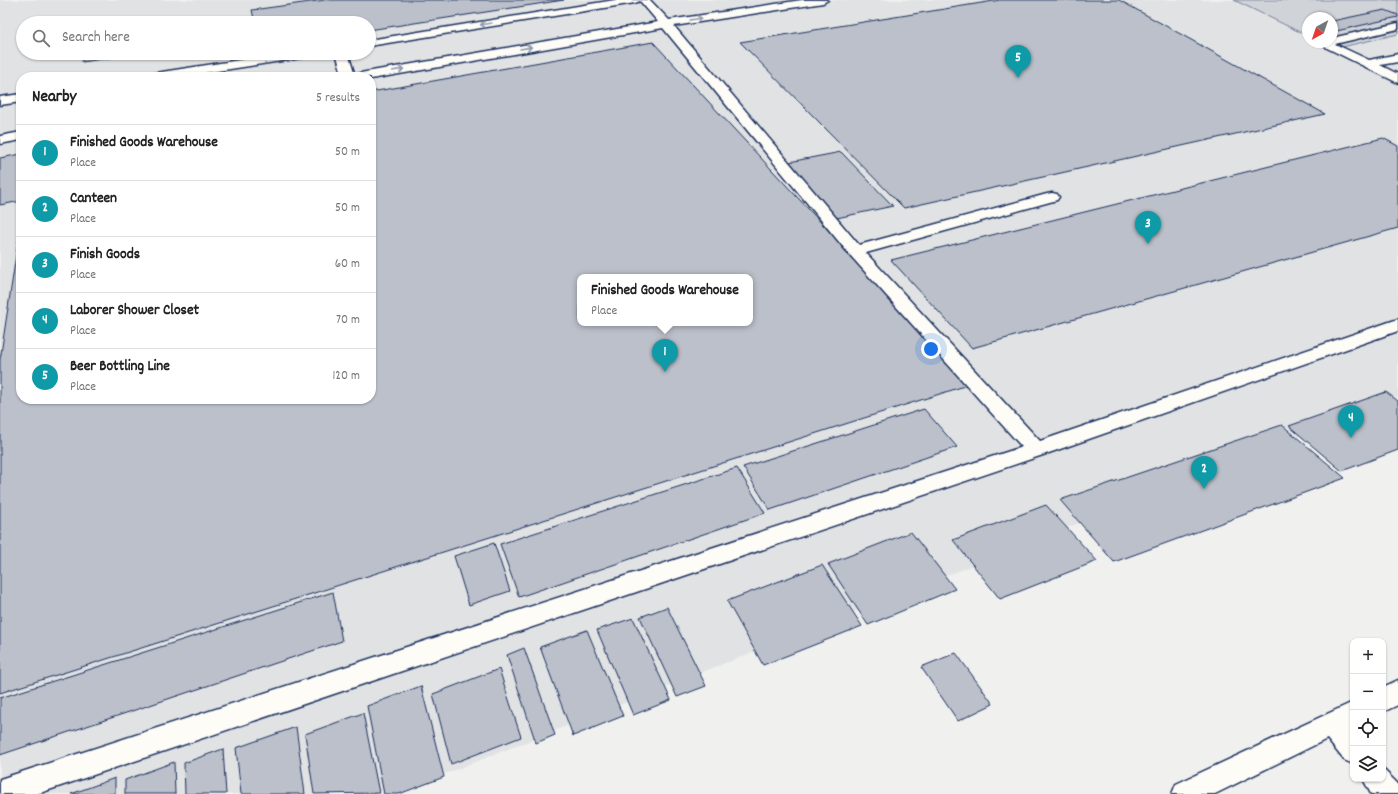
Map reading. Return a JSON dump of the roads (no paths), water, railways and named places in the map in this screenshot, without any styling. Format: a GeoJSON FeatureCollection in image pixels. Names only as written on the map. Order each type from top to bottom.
{"type":"FeatureCollection","features":[{"type":"Feature","properties":{"kind":"lane"},"geometry":{"type":"LineString","coordinates":[[376,42],[635,0]]}},
{"type":"Feature","properties":{"kind":"lane"},"geometry":{"type":"LineString","coordinates":[[644,0],[666,24],[855,251],[1036,450]]}},
{"type":"Feature","properties":{"kind":"lane"},"geometry":{"type":"LineString","coordinates":[[376,74],[666,24],[823,0]]}},
{"type":"Feature","properties":{"kind":"lane"},"geometry":{"type":"LineString","coordinates":[[1338,39],[1398,26]]}},
{"type":"Feature","properties":{"kind":"lane"},"geometry":{"type":"LineString","coordinates":[[1335,48],[1398,79]]}},
{"type":"Feature","properties":{"kind":"lane"},"geometry":{"type":"LineString","coordinates":[[1369,64],[1398,58]]}},
{"type":"Feature","properties":{"kind":"lane"},"geometry":{"type":"LineString","coordinates":[[187,72],[263,60]]}},
{"type":"Feature","properties":{"kind":"lane"},"geometry":{"type":"LineString","coordinates":[[344,60],[348,72]]}},
{"type":"Feature","properties":{"kind":"lane"},"geometry":{"type":"LineString","coordinates":[[0,101],[16,99]]}},
{"type":"Feature","properties":{"kind":"lane"},"geometry":{"type":"LineString","coordinates":[[0,140],[16,137]]}},
{"type":"Feature","properties":{"kind":"lane"},"geometry":{"type":"LineString","coordinates":[[855,251],[1052,197]]}},
{"type":"Feature","properties":{"kind":"lane"},"geometry":{"type":"LineString","coordinates":[[0,793],[1036,450],[1398,325]]}},
{"type":"Feature","properties":{"kind":"lane"},"geometry":{"type":"LineString","coordinates":[[1386,698],[1398,692]]}},
{"type":"Feature","properties":{"kind":"lane"},"geometry":{"type":"LineString","coordinates":[[1186,794],[1342,719],[1351,746]]}},
{"type":"Feature","properties":{"kind":"lane"},"geometry":{"type":"LineString","coordinates":[[1378,782],[1388,794]]}},
{"type":"Feature","properties":{"kind":"place","name":"Beer Bottling Line"},"geometry":{"type":"Point","coordinates":[1018,78]}},
{"type":"Feature","properties":{"kind":"place","name":"Finish Goods"},"geometry":{"type":"Point","coordinates":[1148,244]}},
{"type":"Feature","properties":{"kind":"place","name":"Finished Goods Warehouse"},"geometry":{"type":"Point","coordinates":[665,372]}},
{"type":"Feature","properties":{"kind":"place","name":"Laborer Shower Closet"},"geometry":{"type":"Point","coordinates":[1351,438]}},
{"type":"Feature","properties":{"kind":"place","name":"Canteen"},"geometry":{"type":"Point","coordinates":[1204,489]}}]}
